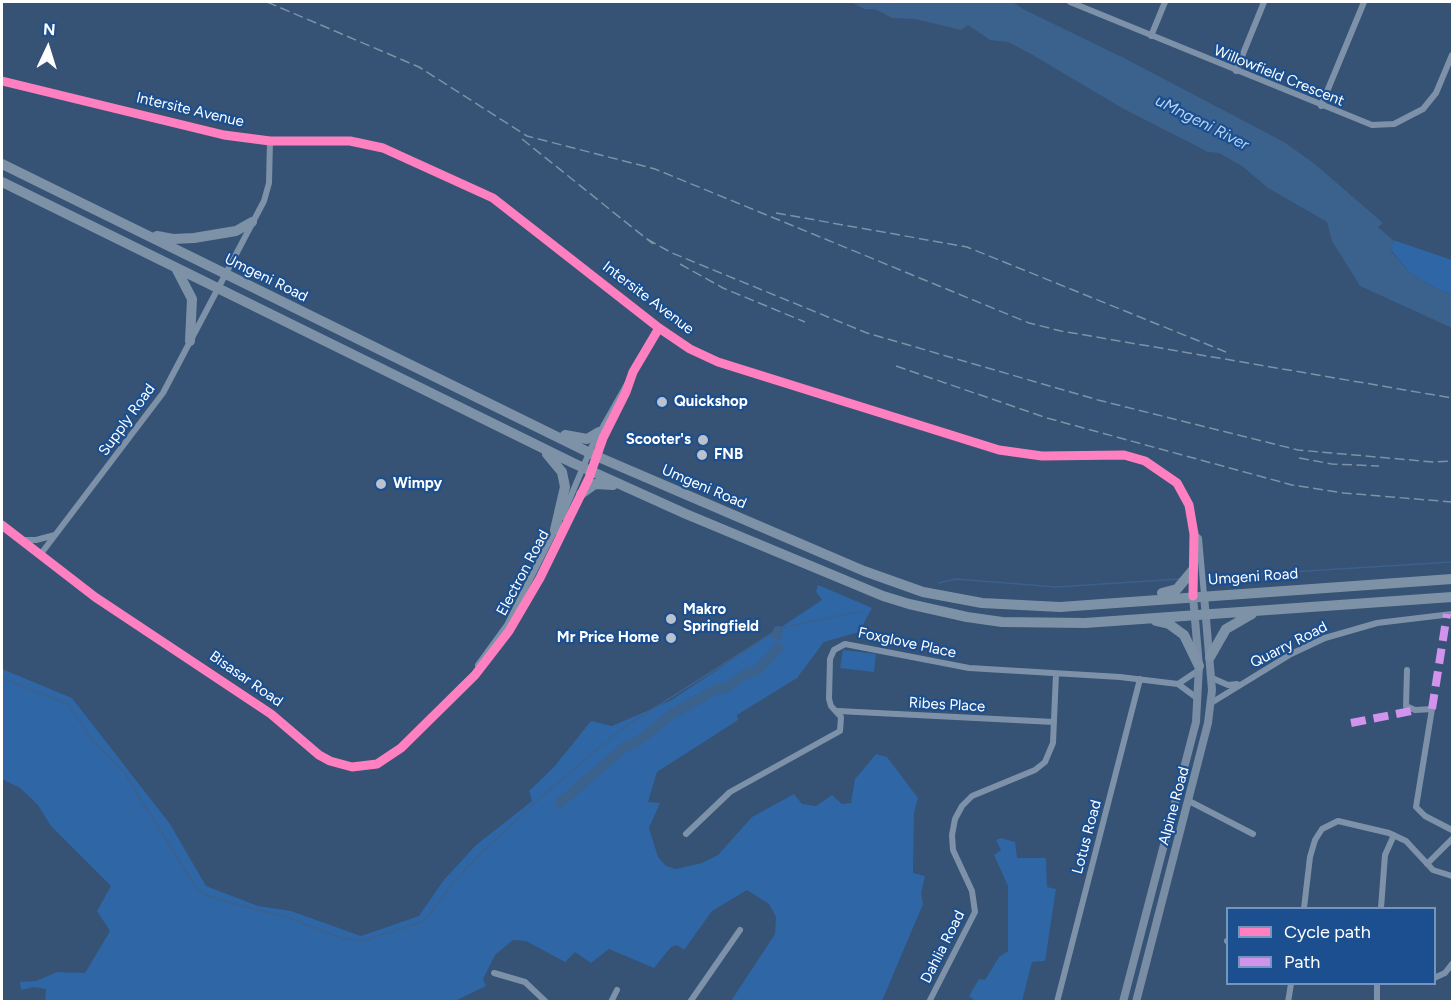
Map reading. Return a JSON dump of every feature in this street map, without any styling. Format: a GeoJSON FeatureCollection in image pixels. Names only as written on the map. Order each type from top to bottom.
{"type":"FeatureCollection","features":[{"type":"Feature","properties":{"kind":"highway","name":"Umgeni Road"},"geometry":{"type":"LineString","coordinates":[[2,164],[544,432],[900,585],[982,603],[1066,607],[1452,579]]}},
{"type":"Feature","properties":{"kind":"highway","name":"Umgeni Road"},"geometry":{"type":"LineString","coordinates":[[2,182],[535,445],[627,488],[883,596],[938,612],[1002,622],[1041,624],[1149,620],[1452,597]]}},
{"type":"Feature","properties":{"kind":"highway"},"geometry":{"type":"LineString","coordinates":[[133,230],[163,238],[183,239],[236,231],[252,222]]}},
{"type":"Feature","properties":{"kind":"highway"},"geometry":{"type":"LineString","coordinates":[[176,268],[192,299],[190,341]]}},
{"type":"Feature","properties":{"kind":"highway"},"geometry":{"type":"LineString","coordinates":[[544,432],[558,432],[581,439],[599,432]]}},
{"type":"Feature","properties":{"kind":"highway"},"geometry":{"type":"LineString","coordinates":[[535,445],[558,464],[564,481],[564,498],[555,530]]}},
{"type":"Feature","properties":{"kind":"highway"},"geometry":{"type":"LineString","coordinates":[[581,494],[595,484],[627,488]]}},
{"type":"Feature","properties":{"kind":"highway"},"geometry":{"type":"LineString","coordinates":[[1066,607],[1171,591],[1181,586],[1193,570]]}},
{"type":"Feature","properties":{"kind":"highway"},"geometry":{"type":"LineString","coordinates":[[1210,657],[1226,629],[1237,621],[1260,611]]}},
{"type":"Feature","properties":{"kind":"highway"},"geometry":{"type":"LineString","coordinates":[[1149,620],[1169,624],[1184,635],[1199,668]]}},
{"type":"Feature","properties":{"kind":"main road"},"geometry":{"type":"LineString","coordinates":[[1199,596],[1201,615]]}},
{"type":"Feature","properties":{"kind":"main road","name":"Alpine Road"},"geometry":{"type":"LineString","coordinates":[[1136,1002],[1201,759],[1211,703],[1210,657],[1201,615]]}},
{"type":"Feature","properties":{"kind":"main road","name":"Alpine Road"},"geometry":{"type":"LineString","coordinates":[[1123,1002],[1186,761],[1199,700],[1201,615]]}},
{"type":"Feature","properties":{"kind":"main road"},"geometry":{"type":"LineString","coordinates":[[1130,971],[1140,955],[1147,955]]}},
{"type":"Feature","properties":{"kind":"street","name":"Willowfield Crescent"},"geometry":{"type":"LineString","coordinates":[[1070,2],[1372,125],[1405,121],[1418,114],[1433,98],[1452,55]]}},
{"type":"Feature","properties":{"kind":"street"},"geometry":{"type":"LineString","coordinates":[[1151,36],[1165,2]]}},
{"type":"Feature","properties":{"kind":"street"},"geometry":{"type":"LineString","coordinates":[[1236,71],[1264,2]]}},
{"type":"Feature","properties":{"kind":"street"},"geometry":{"type":"LineString","coordinates":[[1321,106],[1364,2]]}},
{"type":"Feature","properties":{"kind":"street","name":"Intersite Avenue"},"geometry":{"type":"LineString","coordinates":[[2,81],[224,135],[270,141],[364,142],[389,150],[461,181],[507,208],[659,328],[690,349],[724,364],[992,448],[1042,456],[1115,454],[1138,458],[1155,466],[1179,486],[1189,506],[1194,534],[1193,570],[1199,596]]}},
{"type":"Feature","properties":{"kind":"street","name":"Supply Road"},"geometry":{"type":"LineString","coordinates":[[40,555],[163,393],[264,201],[269,183],[270,141]]}},
{"type":"Feature","properties":{"kind":"street"},"geometry":{"type":"LineString","coordinates":[[588,470],[599,432],[659,328]]}},
{"type":"Feature","properties":{"kind":"street"},"geometry":{"type":"LineString","coordinates":[[593,454],[626,392],[628,383]]}},
{"type":"Feature","properties":{"kind":"street","name":"Electron Road"},"geometry":{"type":"LineString","coordinates":[[468,680],[490,658],[509,632],[540,578],[581,494],[588,470]]}},
{"type":"Feature","properties":{"kind":"street","name":"Electron Road"},"geometry":{"type":"LineString","coordinates":[[468,680],[507,625],[588,470]]}},
{"type":"Feature","properties":{"kind":"street","name":"Bisasar Road"},"geometry":{"type":"LineString","coordinates":[[2,525],[118,614],[272,714],[319,755],[341,765],[369,766],[393,755],[468,680]]}},
{"type":"Feature","properties":{"kind":"street","name":"Intersite Avenue"},"geometry":{"type":"LineString","coordinates":[[1194,534],[1199,538],[1199,596]]}},
{"type":"Feature","properties":{"kind":"street"},"geometry":{"type":"LineString","coordinates":[[20,540],[36,540],[56,535]]}},
{"type":"Feature","properties":{"kind":"street","name":"Quarry Road"},"geometry":{"type":"LineString","coordinates":[[1211,703],[1298,650],[1344,631],[1377,623],[1452,614]]}},
{"type":"Feature","properties":{"kind":"street","name":"Foxglove Place"},"geometry":{"type":"LineString","coordinates":[[838,711],[831,706],[829,699],[830,659],[834,650],[845,644],[958,667],[1140,679],[1178,684],[1199,700]]}},
{"type":"Feature","properties":{"kind":"street"},"geometry":{"type":"LineString","coordinates":[[1178,684],[1199,668]]}},
{"type":"Feature","properties":{"kind":"street"},"geometry":{"type":"LineString","coordinates":[[1407,670],[1406,706],[1415,710],[1432,709],[1416,804],[1425,816],[1452,830]]}},
{"type":"Feature","properties":{"kind":"street","name":"Dahlia Road"},"geometry":{"type":"LineString","coordinates":[[929,1002],[975,912],[972,891],[952,842],[952,827],[958,812],[967,800],[980,791],[1035,770],[1045,762],[1052,748],[1056,674]]}},
{"type":"Feature","properties":{"kind":"street","name":"Quarry Road"},"geometry":{"type":"LineString","coordinates":[[1212,678],[1232,686],[1244,682]]}},
{"type":"Feature","properties":{"kind":"street","name":"Lotus Road"},"geometry":{"type":"LineString","coordinates":[[1058,1002],[1140,679]]}},
{"type":"Feature","properties":{"kind":"street"},"geometry":{"type":"LineString","coordinates":[[686,834],[730,792],[836,734],[842,724],[838,711]]}},
{"type":"Feature","properties":{"kind":"street","name":"Ribes Place"},"geometry":{"type":"LineString","coordinates":[[838,711],[1054,722]]}},
{"type":"Feature","properties":{"kind":"street"},"geometry":{"type":"LineString","coordinates":[[1189,801],[1254,834]]}},
{"type":"Feature","properties":{"kind":"street"},"geometry":{"type":"LineString","coordinates":[[1304,907],[1311,850],[1322,829],[1334,822],[1342,821],[1394,835],[1414,849],[1427,864],[1442,874],[1452,876]]}},
{"type":"Feature","properties":{"kind":"street"},"geometry":{"type":"LineString","coordinates":[[1381,907],[1385,855],[1394,835]]}},
{"type":"Feature","properties":{"kind":"street"},"geometry":{"type":"LineString","coordinates":[[1427,864],[1452,839]]}},
{"type":"Feature","properties":{"kind":"street"},"geometry":{"type":"LineString","coordinates":[[690,1002],[740,930]]}},
{"type":"Feature","properties":{"kind":"street"},"geometry":{"type":"LineString","coordinates":[[1436,977],[1445,973],[1452,964]]}},
{"type":"Feature","properties":{"kind":"street"},"geometry":{"type":"LineString","coordinates":[[494,973],[525,982],[546,1002]]}},
{"type":"Feature","properties":{"kind":"street"},"geometry":{"type":"LineString","coordinates":[[1288,1002],[1291,985]]}},
{"type":"Feature","properties":{"kind":"street"},"geometry":{"type":"LineString","coordinates":[[1377,985],[1377,1002]]}},
{"type":"Feature","properties":{"kind":"street"},"geometry":{"type":"LineString","coordinates":[[611,1002],[618,990]]}},
{"type":"Feature","properties":{"kind":"shaded area"},"geometry":{"type":"Polygon","coordinates":[[[1393,240],[1452,260],[1452,294],[1439,290],[1410,273],[1391,250],[1393,240]]]}},
{"type":"Feature","properties":{"kind":"shaded area"},"geometry":{"type":"Polygon","coordinates":[[[818,585],[872,608],[859,632],[824,642],[797,678],[737,715],[738,720],[657,772],[648,802],[660,803],[649,828],[658,857],[666,866],[676,869],[702,863],[718,855],[752,817],[794,794],[802,804],[816,806],[832,795],[842,804],[851,803],[855,779],[876,754],[887,757],[918,798],[914,813],[913,873],[925,876],[921,893],[923,904],[882,1001],[731,1001],[775,934],[776,917],[769,904],[747,890],[712,911],[684,950],[677,945],[671,947],[654,968],[609,949],[591,963],[575,952],[565,962],[526,941],[513,940],[495,955],[483,979],[486,986],[455,1001],[45,1002],[46,989],[34,987],[21,990],[20,982],[36,981],[57,972],[85,973],[110,931],[97,911],[111,886],[51,826],[38,805],[20,788],[2,779],[2,669],[72,698],[170,824],[206,886],[258,906],[291,911],[361,936],[419,916],[443,881],[475,846],[532,801],[529,791],[554,767],[591,721],[612,726],[670,701],[822,600],[816,592],[818,585]]]}},
{"type":"Feature","properties":{"kind":"shaded area"},"geometry":{"type":"Polygon","coordinates":[[[843,650],[876,654],[874,672],[840,668],[843,650]]]}},
{"type":"Feature","properties":{"kind":"shaded area"},"geometry":{"type":"Polygon","coordinates":[[[1001,838],[1015,842],[1017,858],[1046,858],[1047,887],[1056,889],[1045,961],[1032,962],[1022,1001],[975,1001],[969,996],[979,979],[985,980],[999,957],[1008,951],[1008,886],[994,855],[1001,850],[996,840],[1001,838]]]}},
{"type":"Feature","properties":{"kind":"water","name":"uMngeni River"},"geometry":{"type":"Polygon","coordinates":[[[851,2],[1013,2],[1284,142],[1315,164],[1383,223],[1378,227],[1393,240],[1391,251],[1410,273],[1439,290],[1452,294],[1452,328],[1360,286],[1332,241],[1327,222],[1268,188],[1242,166],[1219,153],[1208,152],[1122,108],[1031,54],[1008,42],[990,40],[968,25],[961,30],[915,19],[892,18],[875,9],[864,9],[851,2]]]}},
{"type":"Feature","properties":{"kind":"waterway"},"geometry":{"type":"LineString","coordinates":[[1209,577],[1452,562]]}},
{"type":"Feature","properties":{"kind":"waterway"},"geometry":{"type":"LineString","coordinates":[[939,583],[956,579],[1056,587],[1180,579]]}},
{"type":"Feature","properties":{"kind":"waterway"},"geometry":{"type":"LineString","coordinates":[[2,678],[68,704],[93,741],[125,774],[197,889],[206,895],[290,918],[341,938],[362,941],[424,921],[459,876],[479,855],[542,796],[620,730],[774,632],[789,626],[862,611]]}},
{"type":"Feature","properties":{"kind":"waterway"},"geometry":{"type":"LineString","coordinates":[[777,636],[778,631]]}},
{"type":"Feature","properties":{"kind":"waterway"},"geometry":{"type":"LineString","coordinates":[[560,803],[627,745],[636,743],[670,715],[717,689],[726,688],[746,674],[757,671],[778,648]]}},
{"type":"Feature","properties":{"kind":"railway"},"geometry":{"type":"LineString","coordinates":[[267,2],[419,67],[527,136],[655,169],[1029,323],[1061,331],[1452,398]]}},
{"type":"Feature","properties":{"kind":"railway"},"geometry":{"type":"LineString","coordinates":[[522,139],[653,244]]}},
{"type":"Feature","properties":{"kind":"railway"},"geometry":{"type":"LineString","coordinates":[[776,213],[967,247],[1226,352]]}},
{"type":"Feature","properties":{"kind":"railway"},"geometry":{"type":"LineString","coordinates":[[647,239],[672,253],[867,333],[1098,400],[1298,450],[1433,462],[1452,461]]}},
{"type":"Feature","properties":{"kind":"railway"},"geometry":{"type":"LineString","coordinates":[[680,264],[723,288],[805,322]]}},
{"type":"Feature","properties":{"kind":"railway"},"geometry":{"type":"LineString","coordinates":[[896,366],[1047,418],[1292,485],[1344,493],[1452,502]]}},
{"type":"Feature","properties":{"kind":"railway"},"geometry":{"type":"LineString","coordinates":[[1299,458],[1332,464],[1379,466]]}},
{"type":"Feature","properties":{"kind":"marked path"},"geometry":{"type":"LineString","coordinates":[[1432,709],[1447,614]]}},
{"type":"Feature","properties":{"kind":"marked path"},"geometry":{"type":"LineString","coordinates":[[1351,723],[1416,710]]}},
{"type":"Feature","properties":{"kind":"cycle path"},"geometry":{"type":"LineString","coordinates":[[2,81],[224,135],[270,141],[350,141],[383,148],[493,198],[659,328],[690,349],[718,362],[999,450],[1042,456],[1124,455],[1145,461],[1177,483],[1189,505],[1194,534],[1193,596]]}},
{"type":"Feature","properties":{"kind":"cycle path"},"geometry":{"type":"LineString","coordinates":[[2,525],[95,597],[271,714],[319,755],[330,761],[352,767],[377,764],[401,748],[475,675],[509,631],[540,578],[589,478],[603,438],[626,392],[633,372],[659,328]]}},
{"type":"Feature","properties":{"kind":"place","name":"Quickshop"},"geometry":{"type":"Point","coordinates":[662,402]}},
{"type":"Feature","properties":{"kind":"place","name":"Scooter's"},"geometry":{"type":"Point","coordinates":[703,440]}},
{"type":"Feature","properties":{"kind":"place","name":"FNB"},"geometry":{"type":"Point","coordinates":[702,455]}},
{"type":"Feature","properties":{"kind":"place","name":"Wimpy"},"geometry":{"type":"Point","coordinates":[381,484]}},
{"type":"Feature","properties":{"kind":"place","name":"Makro Springfield"},"geometry":{"type":"Point","coordinates":[671,619]}},
{"type":"Feature","properties":{"kind":"place","name":"Mr Price Home"},"geometry":{"type":"Point","coordinates":[671,638]}}]}
